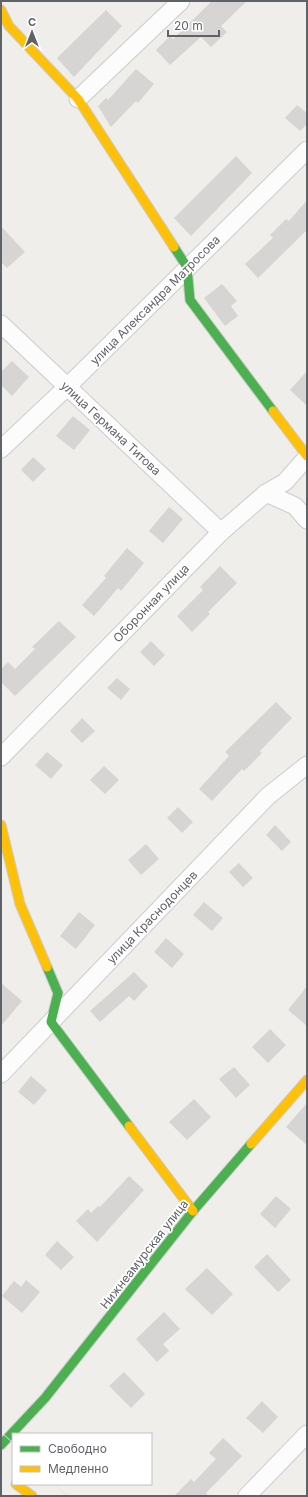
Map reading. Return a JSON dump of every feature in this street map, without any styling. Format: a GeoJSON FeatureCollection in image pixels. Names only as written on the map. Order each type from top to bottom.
{"type":"FeatureCollection","features":[{"type":"Feature","properties":{"kind":"street"},"geometry":{"type":"LineString","coordinates":[[78,99],[181,1]]}},
{"type":"Feature","properties":{"kind":"street"},"geometry":{"type":"LineString","coordinates":[[1,10],[9,26],[78,99],[188,267],[190,300],[307,456]]}},
{"type":"Feature","properties":{"kind":"street","name":"улица Александра Матросова"},"geometry":{"type":"LineString","coordinates":[[1,449],[67,387],[307,150]]}},
{"type":"Feature","properties":{"kind":"street","name":"улица Германа Титова"},"geometry":{"type":"LineString","coordinates":[[1,324],[221,532]]}},
{"type":"Feature","properties":{"kind":"street","name":"Оборонная улица"},"geometry":{"type":"LineString","coordinates":[[1,757],[221,532],[266,493],[285,482],[307,456]]}},
{"type":"Feature","properties":{"kind":"street"},"geometry":{"type":"LineString","coordinates":[[266,493],[295,506],[307,520]]}},
{"type":"Feature","properties":{"kind":"street","name":"улица Краснодонцев"},"geometry":{"type":"LineString","coordinates":[[1,1074],[268,796],[307,766]]}},
{"type":"Feature","properties":{"kind":"street"},"geometry":{"type":"LineString","coordinates":[[1,825],[20,904],[58,993],[51,1022],[193,1211]]}},
{"type":"Feature","properties":{"kind":"street","name":"Нижнеамурская улица"},"geometry":{"type":"LineString","coordinates":[[12,1433],[45,1398],[193,1211],[307,1080]]}},
{"type":"Feature","properties":{"kind":"street","name":"Нижнеамурская улица"},"geometry":{"type":"LineString","coordinates":[[1,1445],[12,1433]]}},
{"type":"Feature","properties":{"kind":"street"},"geometry":{"type":"LineString","coordinates":[[247,1496],[307,1434]]}},
{"type":"Feature","properties":{"kind":"street"},"geometry":{"type":"LineString","coordinates":[[15,1485],[32,1496]]}},
{"type":"Feature","properties":{"kind":"building"},"geometry":{"type":"Polygon","coordinates":[[[212,1],[247,1],[221,26],[227,32],[211,47],[201,37],[170,65],[156,50],[170,36],[173,39],[212,1]]]}},
{"type":"Feature","properties":{"kind":"building"},"geometry":{"type":"Polygon","coordinates":[[[106,10],[122,26],[74,77],[57,58],[106,10]]]}},
{"type":"Feature","properties":{"kind":"building"},"geometry":{"type":"Polygon","coordinates":[[[136,69],[154,84],[138,103],[136,101],[111,127],[98,106],[106,98],[108,100],[136,69]]]}},
{"type":"Feature","properties":{"kind":"building"},"geometry":{"type":"Polygon","coordinates":[[[297,105],[307,113],[307,124],[300,131],[285,118],[297,105]]]}},
{"type":"Feature","properties":{"kind":"building"},"geometry":{"type":"Polygon","coordinates":[[[236,156],[252,173],[191,236],[174,218],[236,156]]]}},
{"type":"Feature","properties":{"kind":"building"},"geometry":{"type":"Polygon","coordinates":[[[307,200],[307,230],[258,278],[245,264],[273,238],[270,235],[286,219],[289,221],[307,200]]]}},
{"type":"Feature","properties":{"kind":"building"},"geometry":{"type":"Polygon","coordinates":[[[1,226],[25,252],[7,268],[1,262],[1,226]]]}},
{"type":"Feature","properties":{"kind":"building"},"geometry":{"type":"Polygon","coordinates":[[[222,284],[237,301],[231,306],[238,316],[225,326],[204,298],[222,284]]]}},
{"type":"Feature","properties":{"kind":"building"},"geometry":{"type":"Polygon","coordinates":[[[12,361],[29,377],[12,396],[1,385],[1,372],[12,361]]]}},
{"type":"Feature","properties":{"kind":"building"},"geometry":{"type":"Polygon","coordinates":[[[307,371],[307,406],[290,390],[307,371]]]}},
{"type":"Feature","properties":{"kind":"building"},"geometry":{"type":"Polygon","coordinates":[[[73,416],[90,430],[74,450],[56,436],[73,416]]]}},
{"type":"Feature","properties":{"kind":"building"},"geometry":{"type":"Polygon","coordinates":[[[33,457],[46,469],[33,482],[21,470],[33,457]]]}},
{"type":"Feature","properties":{"kind":"building"},"geometry":{"type":"Polygon","coordinates":[[[169,507],[183,519],[163,543],[149,531],[169,507]]]}},
{"type":"Feature","properties":{"kind":"building"},"geometry":{"type":"Polygon","coordinates":[[[127,548],[144,563],[121,591],[118,588],[94,616],[82,605],[106,578],[104,576],[127,548]]]}},
{"type":"Feature","properties":{"kind":"building"},"geometry":{"type":"Polygon","coordinates":[[[220,566],[237,583],[208,612],[210,614],[192,632],[177,616],[203,590],[200,587],[220,566]]]}},
{"type":"Feature","properties":{"kind":"building"},"geometry":{"type":"Polygon","coordinates":[[[59,621],[76,637],[15,696],[1,682],[1,669],[8,662],[15,669],[35,649],[32,647],[59,621]]]}},
{"type":"Feature","properties":{"kind":"building"},"geometry":{"type":"Polygon","coordinates":[[[151,641],[165,655],[154,666],[140,652],[151,641]]]}},
{"type":"Feature","properties":{"kind":"building"},"geometry":{"type":"Polygon","coordinates":[[[117,678],[130,689],[121,700],[107,688],[117,678]]]}},
{"type":"Feature","properties":{"kind":"building"},"geometry":{"type":"Polygon","coordinates":[[[276,702],[292,718],[260,751],[262,753],[244,771],[242,769],[212,801],[199,789],[229,756],[225,752],[276,702]]]}},
{"type":"Feature","properties":{"kind":"building"},"geometry":{"type":"Polygon","coordinates":[[[82,718],[95,731],[82,743],[70,731],[82,718]]]}},
{"type":"Feature","properties":{"kind":"building"},"geometry":{"type":"Polygon","coordinates":[[[47,752],[63,765],[51,779],[35,765],[47,752]]]}},
{"type":"Feature","properties":{"kind":"building"},"geometry":{"type":"Polygon","coordinates":[[[104,766],[119,780],[105,794],[90,780],[104,766]]]}},
{"type":"Feature","properties":{"kind":"building"},"geometry":{"type":"Polygon","coordinates":[[[178,807],[193,822],[182,833],[167,818],[178,807]]]}},
{"type":"Feature","properties":{"kind":"building"},"geometry":{"type":"Polygon","coordinates":[[[275,825],[291,842],[282,851],[266,835],[275,825]]]}},
{"type":"Feature","properties":{"kind":"building"},"geometry":{"type":"Polygon","coordinates":[[[146,844],[159,859],[141,875],[128,860],[146,844]]]}},
{"type":"Feature","properties":{"kind":"building"},"geometry":{"type":"Polygon","coordinates":[[[239,863],[253,878],[243,887],[229,872],[239,863]]]}},
{"type":"Feature","properties":{"kind":"building"},"geometry":{"type":"Polygon","coordinates":[[[204,902],[223,918],[212,931],[193,915],[204,902]]]}},
{"type":"Feature","properties":{"kind":"building"},"geometry":{"type":"Polygon","coordinates":[[[79,912],[95,925],[76,949],[60,936],[79,912]]]}},
{"type":"Feature","properties":{"kind":"building"},"geometry":{"type":"Polygon","coordinates":[[[166,938],[184,954],[172,968],[154,952],[166,938]]]}},
{"type":"Feature","properties":{"kind":"building"},"geometry":{"type":"Polygon","coordinates":[[[134,972],[148,986],[134,1001],[129,996],[100,1022],[90,1011],[134,972]]]}},
{"type":"Feature","properties":{"kind":"building"},"geometry":{"type":"Polygon","coordinates":[[[1,983],[22,1001],[1,1026],[1,983]]]}},
{"type":"Feature","properties":{"kind":"building"},"geometry":{"type":"Polygon","coordinates":[[[307,986],[307,1026],[288,1010],[307,986]]]}},
{"type":"Feature","properties":{"kind":"building"},"geometry":{"type":"Polygon","coordinates":[[[270,1029],[286,1045],[268,1063],[252,1047],[270,1029]]]}},
{"type":"Feature","properties":{"kind":"building"},"geometry":{"type":"Polygon","coordinates":[[[234,1067],[250,1085],[236,1098],[219,1079],[234,1067]]]}},
{"type":"Feature","properties":{"kind":"building"},"geometry":{"type":"Polygon","coordinates":[[[31,1076],[47,1090],[34,1105],[18,1092],[31,1076]]]}},
{"type":"Feature","properties":{"kind":"building"},"geometry":{"type":"Polygon","coordinates":[[[194,1099],[211,1117],[187,1140],[169,1122],[194,1099]]]}},
{"type":"Feature","properties":{"kind":"building"},"geometry":{"type":"Polygon","coordinates":[[[307,1103],[307,1145],[286,1127],[307,1103]]]}},
{"type":"Feature","properties":{"kind":"building"},"geometry":{"type":"Polygon","coordinates":[[[129,1176],[144,1190],[97,1242],[76,1221],[88,1209],[91,1213],[98,1206],[100,1207],[129,1176]]]}},
{"type":"Feature","properties":{"kind":"building"},"geometry":{"type":"Polygon","coordinates":[[[276,1196],[291,1209],[275,1228],[260,1214],[276,1196]]]}},
{"type":"Feature","properties":{"kind":"building"},"geometry":{"type":"Polygon","coordinates":[[[57,1241],[74,1257],[61,1270],[45,1255],[57,1241]]]}},
{"type":"Feature","properties":{"kind":"building"},"geometry":{"type":"Polygon","coordinates":[[[267,1254],[291,1280],[278,1292],[254,1267],[267,1254]]]}},
{"type":"Feature","properties":{"kind":"building"},"geometry":{"type":"Polygon","coordinates":[[[207,1268],[233,1294],[212,1315],[185,1289],[207,1268]]]}},
{"type":"Feature","properties":{"kind":"building"},"geometry":{"type":"Polygon","coordinates":[[[26,1280],[40,1292],[22,1313],[2,1296],[14,1281],[21,1287],[26,1280]]]}},
{"type":"Feature","properties":{"kind":"building"},"geometry":{"type":"Polygon","coordinates":[[[164,1312],[180,1329],[163,1344],[169,1351],[157,1362],[136,1339],[164,1312]]]}},
{"type":"Feature","properties":{"kind":"building"},"geometry":{"type":"Polygon","coordinates":[[[124,1372],[145,1394],[131,1408],[109,1386],[124,1372]]]}},
{"type":"Feature","properties":{"kind":"building"},"geometry":{"type":"Polygon","coordinates":[[[262,1401],[278,1417],[263,1433],[246,1418],[262,1401]]]}},
{"type":"Feature","properties":{"kind":"building"},"geometry":{"type":"Polygon","coordinates":[[[223,1438],[242,1456],[206,1493],[208,1496],[174,1496],[191,1479],[194,1482],[216,1459],[209,1453],[223,1438]]]}},
{"type":"Feature","properties":{"kind":"tram line"},"geometry":{"type":"LineString","coordinates":[[1,1432],[12,1442]]}},
{"type":"Feature","properties":{"kind":"tram line"},"geometry":{"type":"LineString","coordinates":[[56,1485],[67,1496]]}},
{"type":"Feature","properties":{"kind":"traffic: fast"},"geometry":{"type":"LineString","coordinates":[[174,247],[187,267],[190,300],[273,411]]}},
{"type":"Feature","properties":{"kind":"traffic: fast"},"geometry":{"type":"LineString","coordinates":[[47,967],[58,993],[51,1022],[129,1126]]}},
{"type":"Feature","properties":{"kind":"traffic: fast"},"geometry":{"type":"LineString","coordinates":[[12,1433],[45,1398],[193,1211],[251,1144]]}},
{"type":"Feature","properties":{"kind":"traffic: fast"},"geometry":{"type":"LineString","coordinates":[[1,1445],[12,1433]]}},
{"type":"Feature","properties":{"kind":"traffic: slow"},"geometry":{"type":"LineString","coordinates":[[1,10],[9,26],[78,99],[174,247]]}},
{"type":"Feature","properties":{"kind":"traffic: slow"},"geometry":{"type":"LineString","coordinates":[[273,411],[307,456]]}},
{"type":"Feature","properties":{"kind":"traffic: slow"},"geometry":{"type":"LineString","coordinates":[[1,825],[20,904],[47,967]]}},
{"type":"Feature","properties":{"kind":"traffic: slow"},"geometry":{"type":"LineString","coordinates":[[251,1144],[307,1080]]}},
{"type":"Feature","properties":{"kind":"traffic: slow"},"geometry":{"type":"LineString","coordinates":[[129,1126],[193,1211]]}},
{"type":"Feature","properties":{"kind":"traffic: slow"},"geometry":{"type":"LineString","coordinates":[[17,1485],[32,1496]]}}]}
